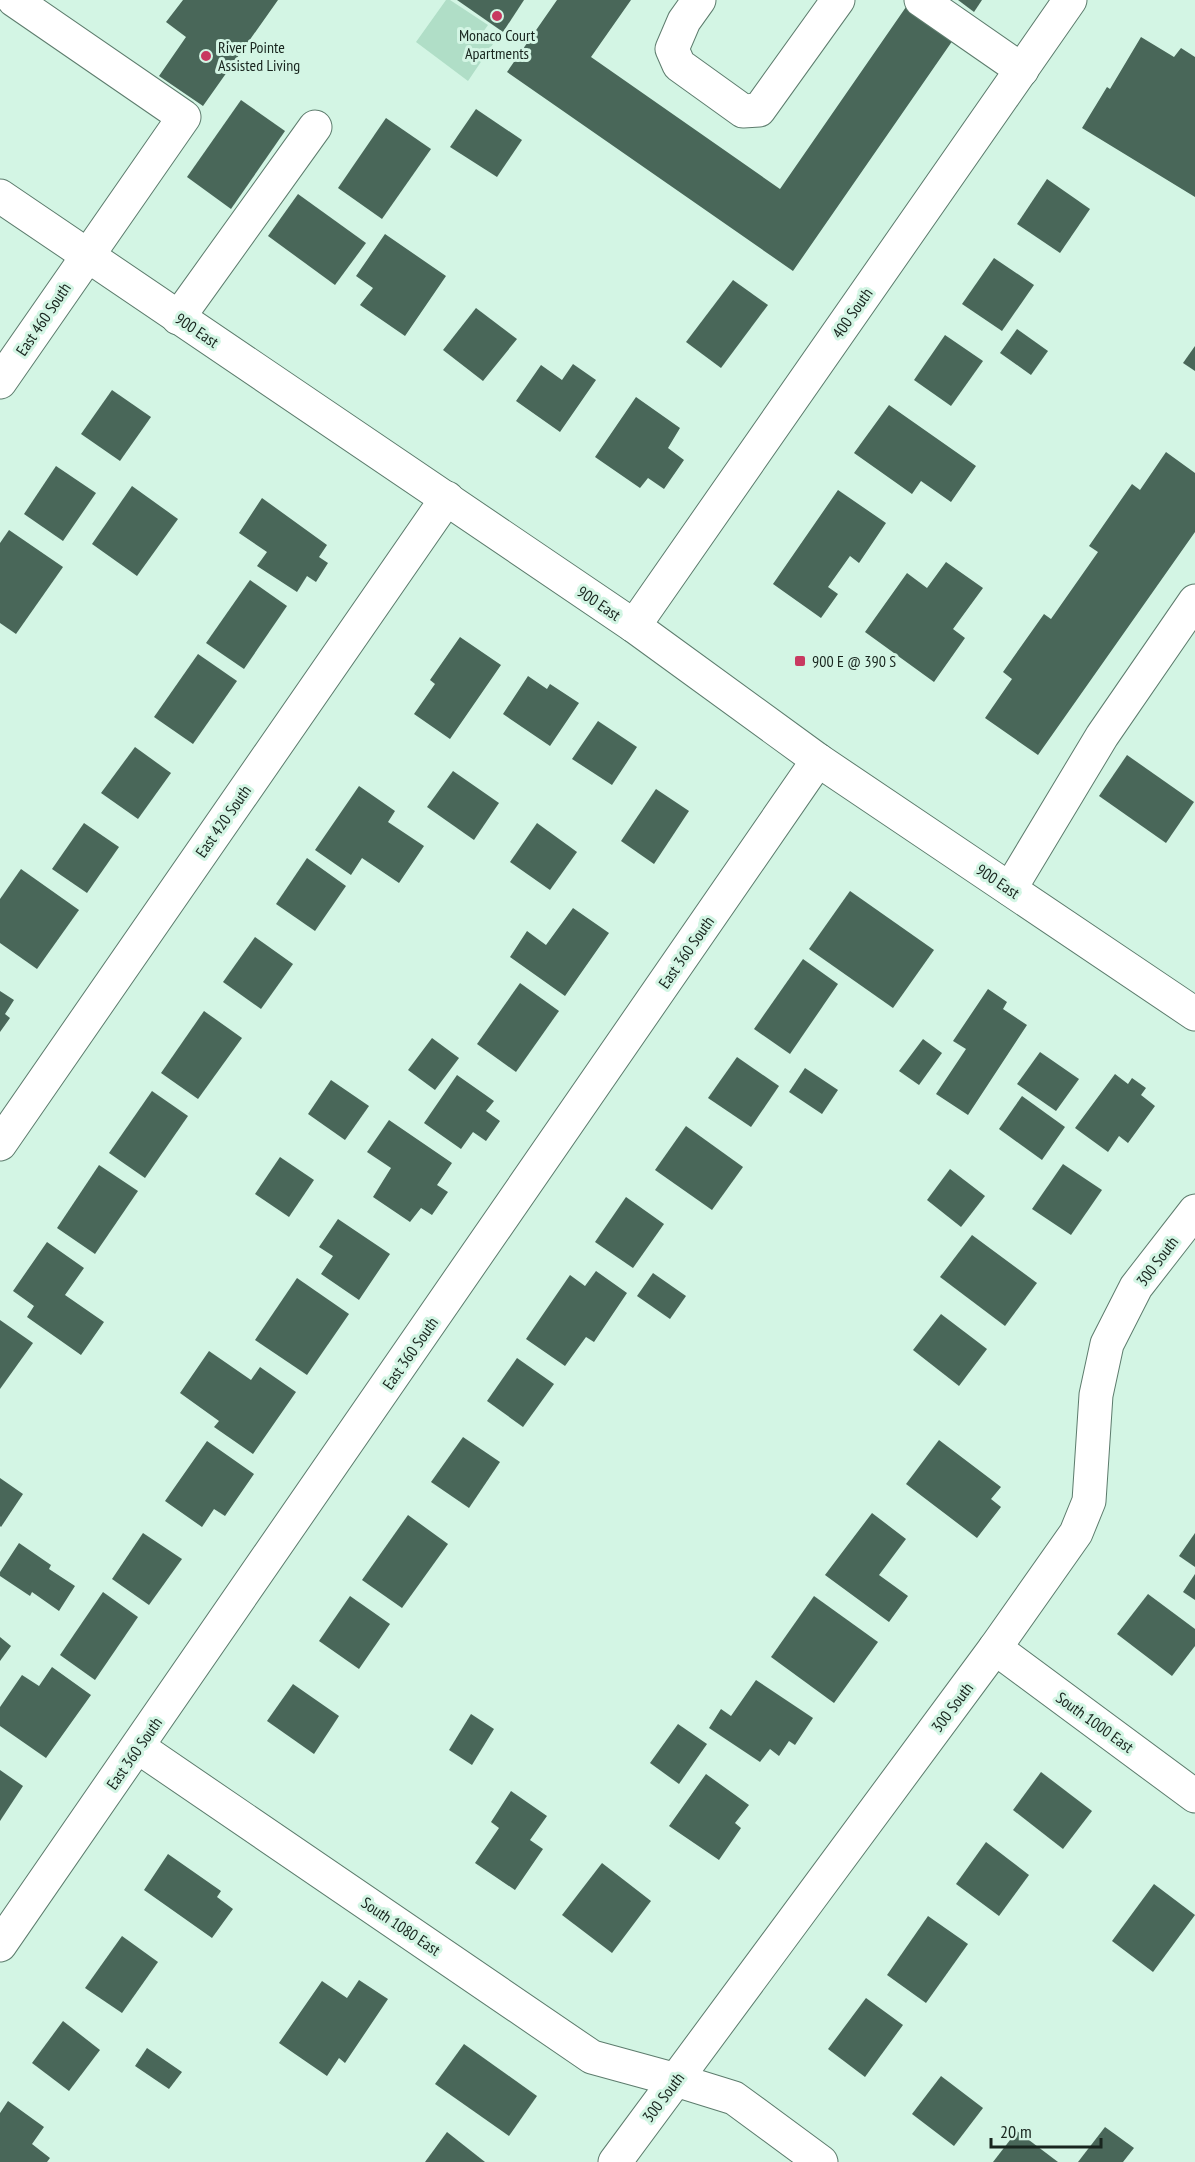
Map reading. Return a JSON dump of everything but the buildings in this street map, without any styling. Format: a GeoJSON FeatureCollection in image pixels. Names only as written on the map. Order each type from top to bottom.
{"type":"FeatureCollection","features":[{"type":"Feature","properties":{"kind":"street","name":"East 460 South"},"geometry":{"type":"LineString","coordinates":[[0,382],[184,117],[15,0]]}},
{"type":"Feature","properties":{"kind":"street"},"geometry":{"type":"LineString","coordinates":[[699,0],[684,21],[672,49],[678,65],[743,111],[759,110],[838,0]]}},
{"type":"Feature","properties":{"kind":"street"},"geometry":{"type":"LineString","coordinates":[[921,0],[1022,70]]}},
{"type":"Feature","properties":{"kind":"street","name":"400 South"},"geometry":{"type":"LineString","coordinates":[[634,626],[1070,0]]}},
{"type":"Feature","properties":{"kind":"street"},"geometry":{"type":"LineString","coordinates":[[178,318],[315,127]]}},
{"type":"Feature","properties":{"kind":"street","name":"900 East"},"geometry":{"type":"LineString","coordinates":[[0,196],[634,626],[818,760],[1195,1014]]}},
{"type":"Feature","properties":{"kind":"street","name":"East 420 South"},"geometry":{"type":"LineString","coordinates":[[0,1144],[447,498]]}},
{"type":"Feature","properties":{"kind":"street"},"geometry":{"type":"LineString","coordinates":[[1010,889],[1102,736],[1195,601]]}},
{"type":"Feature","properties":{"kind":"street","name":"East 360 South"},"geometry":{"type":"LineString","coordinates":[[0,1945],[818,760]]}},
{"type":"Feature","properties":{"kind":"street","name":"300 South"},"geometry":{"type":"LineString","coordinates":[[615,2162],[995,1648],[1076,1533],[1089,1501],[1096,1395],[1107,1344],[1136,1287],[1195,1211]]}},
{"type":"Feature","properties":{"kind":"street","name":"South 1000 East"},"geometry":{"type":"LineString","coordinates":[[995,1648],[1195,1796]]}},
{"type":"Feature","properties":{"kind":"street","name":"South 1080 East"},"geometry":{"type":"LineString","coordinates":[[138,1747],[592,2057],[734,2098],[821,2162]]}},
{"type":"Feature","properties":{"kind":"green space"},"geometry":{"type":"Polygon","coordinates":[[[446,0],[450,0],[488,25],[483,32],[495,41],[468,81],[416,42],[446,0]]]}},
{"type":"Feature","properties":{"kind":"place","name":"Monaco Court Apartments"},"geometry":{"type":"Point","coordinates":[497,16]}},
{"type":"Feature","properties":{"kind":"place","name":"River Pointe Assisted Living"},"geometry":{"type":"Point","coordinates":[206,56]}},
{"type":"Feature","properties":{"kind":"place","name":"900 E @ 390 S"},"geometry":{"type":"Point","coordinates":[800,661]}}]}
